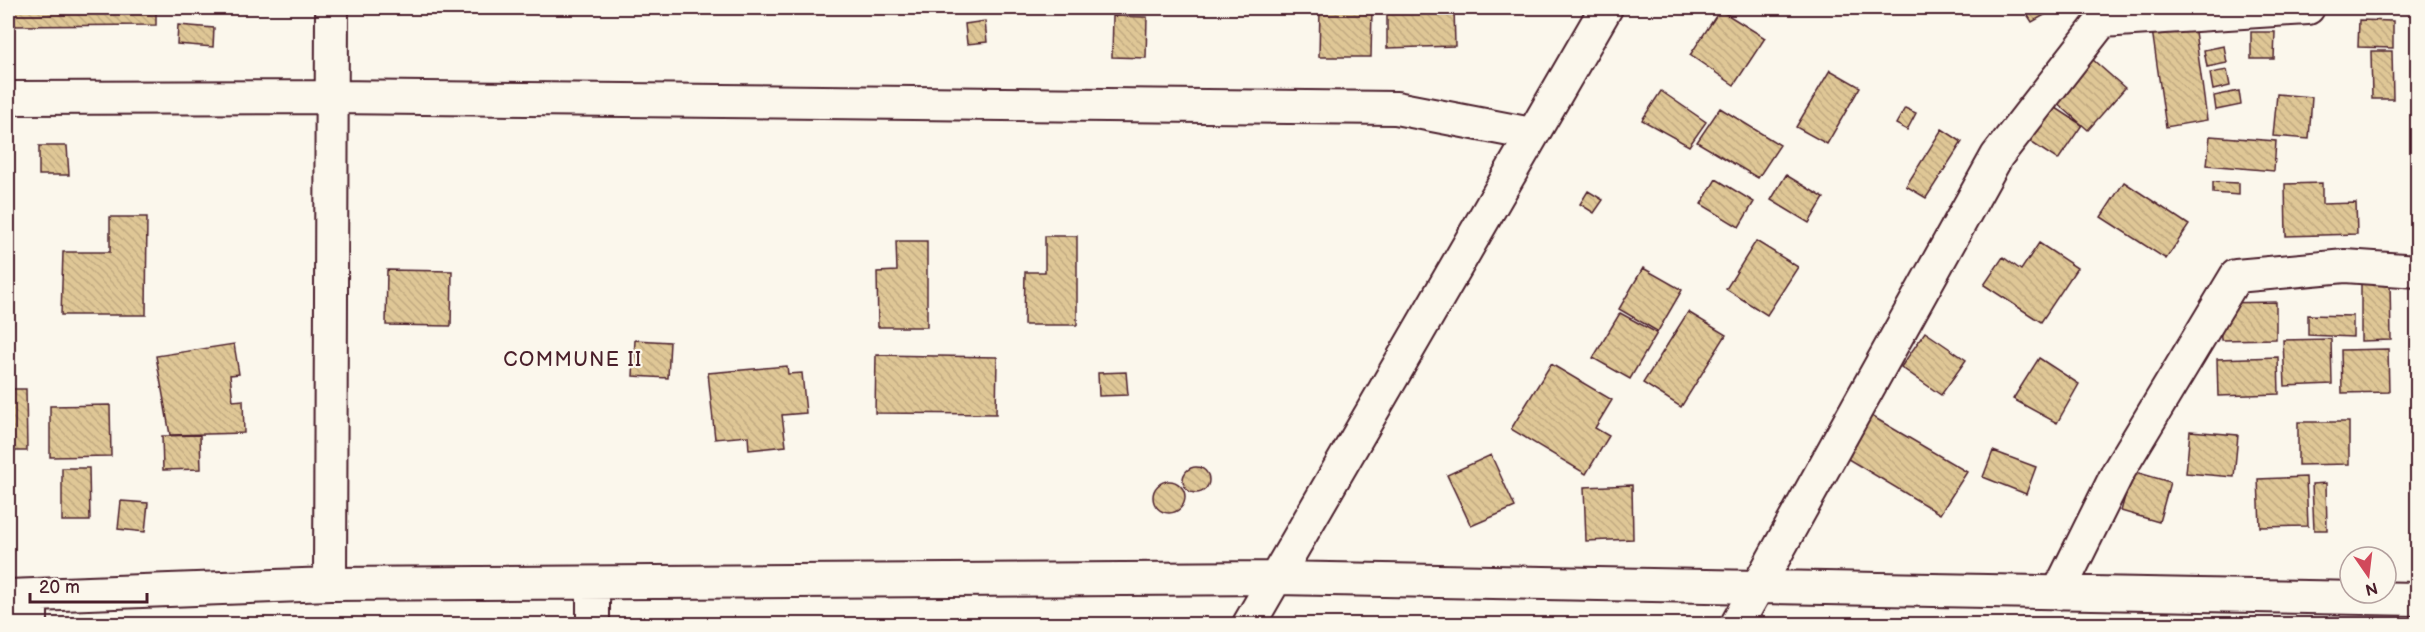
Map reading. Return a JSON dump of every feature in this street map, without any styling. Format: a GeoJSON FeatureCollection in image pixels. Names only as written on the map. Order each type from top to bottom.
{"type":"FeatureCollection","features":[{"type":"Feature","properties":{"kind":"street"},"geometry":{"type":"LineString","coordinates":[[330,584],[332,8]]}},
{"type":"Feature","properties":{"kind":"street"},"geometry":{"type":"LineString","coordinates":[[1249,624],[1606,8]]}},
{"type":"Feature","properties":{"kind":"street"},"geometry":{"type":"LineString","coordinates":[[1737,624],[1997,156],[2102,21],[2308,8]]}},
{"type":"Feature","properties":{"kind":"street"},"geometry":{"type":"LineString","coordinates":[[8,98],[332,97],[1396,108],[1532,134]]}},
{"type":"Feature","properties":{"kind":"street"},"geometry":{"type":"LineString","coordinates":[[2058,592],[2118,472],[2236,276],[2345,266],[2418,271]]}},
{"type":"Feature","properties":{"kind":"street"},"geometry":{"type":"LineString","coordinates":[[23,605],[330,584],[1276,578],[2418,598]]}},
{"type":"Feature","properties":{"kind":"street"},"geometry":{"type":"LineString","coordinates":[[593,583],[593,624]]}},
{"type":"Feature","properties":{"kind":"building"},"geometry":{"type":"Polygon","coordinates":[[[8,8],[156,8],[156,25],[8,26],[8,8]]]}},
{"type":"Feature","properties":{"kind":"building"},"geometry":{"type":"Polygon","coordinates":[[[179,8],[212,8],[211,14],[179,13],[179,8]]]}},
{"type":"Feature","properties":{"kind":"building"},"geometry":{"type":"Polygon","coordinates":[[[1320,8],[1372,9],[1371,57],[1319,57],[1320,8]]]}},
{"type":"Feature","properties":{"kind":"building"},"geometry":{"type":"Polygon","coordinates":[[[1387,8],[1454,8],[1455,46],[1387,48],[1387,8]]]}},
{"type":"Feature","properties":{"kind":"building"},"geometry":{"type":"Polygon","coordinates":[[[2023,8],[2057,8],[2032,22],[2023,8]]]}},
{"type":"Feature","properties":{"kind":"building"},"geometry":{"type":"Polygon","coordinates":[[[1720,10],[1765,38],[1734,85],[1690,55],[1720,10]]]}},
{"type":"Feature","properties":{"kind":"building"},"geometry":{"type":"Polygon","coordinates":[[[1113,16],[1147,17],[1146,58],[1112,57],[1113,16]]]}},
{"type":"Feature","properties":{"kind":"building"},"geometry":{"type":"Polygon","coordinates":[[[2359,20],[2393,21],[2393,48],[2358,47],[2359,20]]]}},
{"type":"Feature","properties":{"kind":"building"},"geometry":{"type":"Polygon","coordinates":[[[985,21],[987,42],[967,44],[965,24],[985,21]]]}},
{"type":"Feature","properties":{"kind":"building"},"geometry":{"type":"Polygon","coordinates":[[[2194,24],[2207,120],[2166,127],[2152,30],[2194,24]]]}},
{"type":"Feature","properties":{"kind":"building"},"geometry":{"type":"Polygon","coordinates":[[[178,25],[214,28],[213,47],[177,44],[178,25]]]}},
{"type":"Feature","properties":{"kind":"building"},"geometry":{"type":"Polygon","coordinates":[[[2251,32],[2275,32],[2274,59],[2251,59],[2251,32]]]}},
{"type":"Feature","properties":{"kind":"building"},"geometry":{"type":"Polygon","coordinates":[[[2224,46],[2227,63],[2207,67],[2204,50],[2224,46]]]}},
{"type":"Feature","properties":{"kind":"building"},"geometry":{"type":"Polygon","coordinates":[[[2371,51],[2392,51],[2393,99],[2372,99],[2371,51]]]}},
{"type":"Feature","properties":{"kind":"building"},"geometry":{"type":"Polygon","coordinates":[[[2092,59],[2125,88],[2088,130],[2055,101],[2092,59]]]}},
{"type":"Feature","properties":{"kind":"building"},"geometry":{"type":"Polygon","coordinates":[[[1830,70],[1860,87],[1827,144],[1796,127],[1830,70]]]}},
{"type":"Feature","properties":{"kind":"building"},"geometry":{"type":"Polygon","coordinates":[[[2227,70],[2230,86],[2213,90],[2210,73],[2227,70]]]}},
{"type":"Feature","properties":{"kind":"building"},"geometry":{"type":"Polygon","coordinates":[[[1661,91],[1706,122],[1689,146],[1642,120],[1661,91]]]}},
{"type":"Feature","properties":{"kind":"building"},"geometry":{"type":"Polygon","coordinates":[[[2239,91],[2241,105],[2216,110],[2214,96],[2239,91]]]}},
{"type":"Feature","properties":{"kind":"building"},"geometry":{"type":"Polygon","coordinates":[[[2277,94],[2312,97],[2309,139],[2273,136],[2277,94]]]}},
{"type":"Feature","properties":{"kind":"building"},"geometry":{"type":"Polygon","coordinates":[[[2053,106],[2082,125],[2058,160],[2029,141],[2053,106]]]}},
{"type":"Feature","properties":{"kind":"building"},"geometry":{"type":"Polygon","coordinates":[[[1720,108],[1780,145],[1758,178],[1697,142],[1720,108]]]}},
{"type":"Feature","properties":{"kind":"building"},"geometry":{"type":"Polygon","coordinates":[[[1905,108],[1916,113],[1907,130],[1896,124],[1905,108]]]}},
{"type":"Feature","properties":{"kind":"building"},"geometry":{"type":"Polygon","coordinates":[[[1942,129],[1962,142],[1926,198],[1906,186],[1942,129]]]}},
{"type":"Feature","properties":{"kind":"building"},"geometry":{"type":"Polygon","coordinates":[[[2210,136],[2276,141],[2274,171],[2207,165],[2210,136]]]}},
{"type":"Feature","properties":{"kind":"building"},"geometry":{"type":"Polygon","coordinates":[[[39,146],[67,146],[69,175],[39,175],[39,146]]]}},
{"type":"Feature","properties":{"kind":"building"},"geometry":{"type":"Polygon","coordinates":[[[1786,175],[1824,198],[1809,223],[1771,200],[1786,175]]]}},
{"type":"Feature","properties":{"kind":"building"},"geometry":{"type":"Polygon","coordinates":[[[1716,179],[1754,202],[1739,227],[1701,204],[1716,179]]]}},
{"type":"Feature","properties":{"kind":"building"},"geometry":{"type":"Polygon","coordinates":[[[2124,182],[2189,225],[2166,259],[2101,217],[2124,182]]]}},
{"type":"Feature","properties":{"kind":"building"},"geometry":{"type":"Polygon","coordinates":[[[2213,182],[2239,183],[2239,195],[2213,193],[2213,182]]]}},
{"type":"Feature","properties":{"kind":"building"},"geometry":{"type":"Polygon","coordinates":[[[2322,183],[2322,204],[2356,203],[2357,234],[2286,236],[2285,184],[2322,183]]]}},
{"type":"Feature","properties":{"kind":"building"},"geometry":{"type":"Polygon","coordinates":[[[1588,191],[1603,200],[1594,213],[1580,204],[1588,191]]]}},
{"type":"Feature","properties":{"kind":"building"},"geometry":{"type":"Polygon","coordinates":[[[110,217],[147,217],[146,315],[61,315],[63,252],[110,252],[110,217]]]}},
{"type":"Feature","properties":{"kind":"building"},"geometry":{"type":"Polygon","coordinates":[[[1045,236],[1077,236],[1077,325],[1024,325],[1025,272],[1045,272],[1045,236]]]}},
{"type":"Feature","properties":{"kind":"building"},"geometry":{"type":"Polygon","coordinates":[[[896,241],[927,241],[927,327],[878,327],[877,272],[897,271],[896,241]]]}},
{"type":"Feature","properties":{"kind":"building"},"geometry":{"type":"Polygon","coordinates":[[[1756,241],[1798,267],[1767,315],[1726,289],[1756,241]]]}},
{"type":"Feature","properties":{"kind":"building"},"geometry":{"type":"Polygon","coordinates":[[[2039,243],[2077,268],[2041,322],[1984,285],[2003,257],[2021,270],[2039,243]]]}},
{"type":"Feature","properties":{"kind":"building"},"geometry":{"type":"Polygon","coordinates":[[[8,251],[11,251],[13,279],[8,279],[8,251]]]}},
{"type":"Feature","properties":{"kind":"building"},"geometry":{"type":"Polygon","coordinates":[[[1643,268],[1682,290],[1657,333],[1619,309],[1643,268]]]}},
{"type":"Feature","properties":{"kind":"building"},"geometry":{"type":"Polygon","coordinates":[[[387,270],[452,271],[451,326],[386,325],[387,270]]]}},
{"type":"Feature","properties":{"kind":"building"},"geometry":{"type":"Polygon","coordinates":[[[2390,282],[2391,340],[2361,341],[2361,283],[2390,282]]]}},
{"type":"Feature","properties":{"kind":"building"},"geometry":{"type":"Polygon","coordinates":[[[8,291],[12,291],[13,324],[8,324],[8,291]]]}},
{"type":"Feature","properties":{"kind":"building"},"geometry":{"type":"Polygon","coordinates":[[[2276,302],[2276,339],[2221,340],[2219,303],[2276,302]]]}},
{"type":"Feature","properties":{"kind":"building"},"geometry":{"type":"Polygon","coordinates":[[[1688,312],[1726,335],[1681,407],[1643,383],[1688,312]]]}},
{"type":"Feature","properties":{"kind":"building"},"geometry":{"type":"Polygon","coordinates":[[[1620,313],[1657,333],[1630,379],[1593,358],[1620,313]]]}},
{"type":"Feature","properties":{"kind":"building"},"geometry":{"type":"Polygon","coordinates":[[[2308,315],[2353,316],[2353,337],[2308,335],[2308,315]]]}},
{"type":"Feature","properties":{"kind":"building"},"geometry":{"type":"Polygon","coordinates":[[[1925,332],[1966,360],[1941,395],[1901,367],[1925,332]]]}},
{"type":"Feature","properties":{"kind":"building"},"geometry":{"type":"Polygon","coordinates":[[[2331,339],[2332,384],[2285,386],[2283,340],[2331,339]]]}},
{"type":"Feature","properties":{"kind":"building"},"geometry":{"type":"Polygon","coordinates":[[[635,340],[670,342],[668,378],[633,376],[635,340]]]}},
{"type":"Feature","properties":{"kind":"building"},"geometry":{"type":"Polygon","coordinates":[[[234,344],[239,374],[230,375],[233,401],[243,400],[244,433],[170,435],[156,356],[234,344]]]}},
{"type":"Feature","properties":{"kind":"building"},"geometry":{"type":"Polygon","coordinates":[[[2388,349],[2389,392],[2342,393],[2341,350],[2388,349]]]}},
{"type":"Feature","properties":{"kind":"building"},"geometry":{"type":"Polygon","coordinates":[[[876,355],[997,357],[996,414],[875,413],[876,355]]]}},
{"type":"Feature","properties":{"kind":"building"},"geometry":{"type":"Polygon","coordinates":[[[2278,357],[2279,394],[2218,396],[2217,359],[2278,357]]]}},
{"type":"Feature","properties":{"kind":"building"},"geometry":{"type":"Polygon","coordinates":[[[2039,358],[2079,384],[2057,423],[2013,399],[2039,358]]]}},
{"type":"Feature","properties":{"kind":"building"},"geometry":{"type":"Polygon","coordinates":[[[1551,364],[1612,400],[1595,428],[1609,436],[1586,474],[1511,429],[1551,364]]]}},
{"type":"Feature","properties":{"kind":"building"},"geometry":{"type":"Polygon","coordinates":[[[787,366],[788,374],[802,373],[806,413],[782,415],[786,446],[749,450],[748,436],[715,439],[708,373],[787,366]]]}},
{"type":"Feature","properties":{"kind":"building"},"geometry":{"type":"Polygon","coordinates":[[[1126,372],[1128,395],[1099,396],[1098,373],[1126,372]]]}},
{"type":"Feature","properties":{"kind":"building"},"geometry":{"type":"Polygon","coordinates":[[[8,389],[26,389],[27,451],[8,451],[8,389]]]}},
{"type":"Feature","properties":{"kind":"building"},"geometry":{"type":"Polygon","coordinates":[[[110,405],[111,456],[50,457],[50,406],[110,405]]]}},
{"type":"Feature","properties":{"kind":"building"},"geometry":{"type":"Polygon","coordinates":[[[1870,415],[1967,472],[1940,514],[1843,456],[1870,415]]]}},
{"type":"Feature","properties":{"kind":"building"},"geometry":{"type":"Polygon","coordinates":[[[2298,422],[2349,422],[2349,464],[2298,465],[2298,422]]]}},
{"type":"Feature","properties":{"kind":"building"},"geometry":{"type":"Polygon","coordinates":[[[2190,431],[2238,435],[2234,477],[2186,473],[2190,431]]]}},
{"type":"Feature","properties":{"kind":"building"},"geometry":{"type":"Polygon","coordinates":[[[200,435],[201,469],[163,470],[162,436],[200,435]]]}},
{"type":"Feature","properties":{"kind":"building"},"geometry":{"type":"Polygon","coordinates":[[[1993,451],[2036,467],[2026,494],[1983,477],[1993,451]]]}},
{"type":"Feature","properties":{"kind":"building"},"geometry":{"type":"Polygon","coordinates":[[[1491,455],[1515,507],[1471,526],[1447,475],[1491,455]]]}},
{"type":"Feature","properties":{"kind":"building"},"geometry":{"type":"Polygon","coordinates":[[[1196,467],[1205,471],[1209,480],[1205,489],[1196,493],[1187,489],[1183,480],[1187,471],[1196,467]]]}},
{"type":"Feature","properties":{"kind":"building"},"geometry":{"type":"Polygon","coordinates":[[[62,468],[89,468],[90,521],[62,521],[62,468]]]}},
{"type":"Feature","properties":{"kind":"building"},"geometry":{"type":"Polygon","coordinates":[[[2132,471],[2170,482],[2159,522],[2121,511],[2132,471]]]}},
{"type":"Feature","properties":{"kind":"building"},"geometry":{"type":"Polygon","coordinates":[[[2306,477],[2308,526],[2260,527],[2258,479],[2306,477]]]}},
{"type":"Feature","properties":{"kind":"building"},"geometry":{"type":"Polygon","coordinates":[[[1169,481],[1180,486],[1185,497],[1180,508],[1169,513],[1158,508],[1153,497],[1158,486],[1169,481]]]}},
{"type":"Feature","properties":{"kind":"building"},"geometry":{"type":"Polygon","coordinates":[[[2326,483],[2327,530],[2314,530],[2312,484],[2326,483]]]}},
{"type":"Feature","properties":{"kind":"building"},"geometry":{"type":"Polygon","coordinates":[[[1632,485],[1633,539],[1586,541],[1584,487],[1632,485]]]}},
{"type":"Feature","properties":{"kind":"building"},"geometry":{"type":"Polygon","coordinates":[[[121,501],[148,503],[145,532],[118,529],[121,501]]]}},
{"type":"Feature","properties":{"kind":"district","name":"COMMUNE II"},"geometry":{"type":"Point","coordinates":[573,359]}}]}
